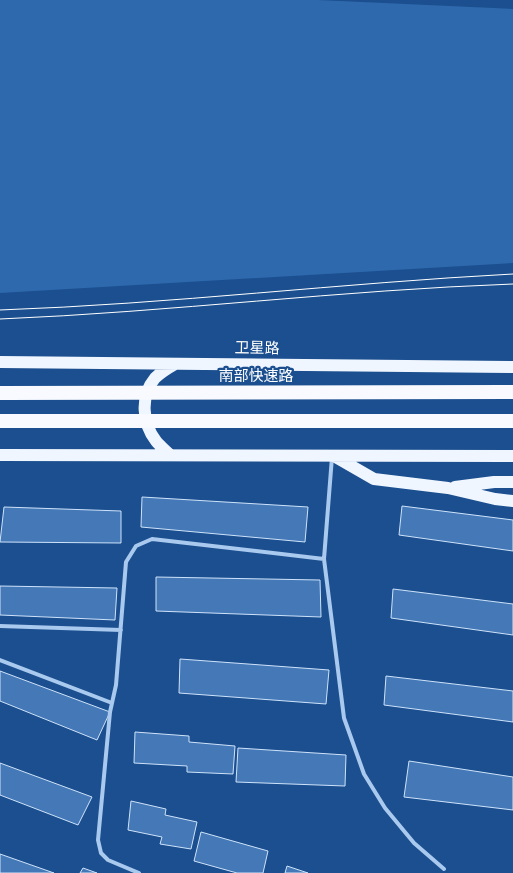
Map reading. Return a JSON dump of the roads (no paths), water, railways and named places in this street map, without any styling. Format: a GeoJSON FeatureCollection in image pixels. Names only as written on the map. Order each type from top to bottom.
{"type":"FeatureCollection","features":[{"type":"Feature","properties":{"kind":"highway","name":"南部快速路"},"geometry":{"type":"LineString","coordinates":[[0,393],[513,392]]}},
{"type":"Feature","properties":{"kind":"highway"},"geometry":{"type":"LineString","coordinates":[[0,421],[513,421]]}},
{"type":"Feature","properties":{"kind":"main road"},"geometry":{"type":"LineString","coordinates":[[498,367],[513,361]]}},
{"type":"Feature","properties":{"kind":"main road","name":"卫星路"},"geometry":{"type":"LineString","coordinates":[[0,362],[513,367]]}},
{"type":"Feature","properties":{"kind":"main road"},"geometry":{"type":"LineString","coordinates":[[170,455],[155,440],[147,425],[144,406],[148,389],[156,377],[175,364]]}},
{"type":"Feature","properties":{"kind":"main road"},"geometry":{"type":"LineString","coordinates":[[0,455],[513,456]]}},
{"type":"Feature","properties":{"kind":"main road"},"geometry":{"type":"LineString","coordinates":[[332,455],[374,479],[448,488],[495,499],[513,501]]}},
{"type":"Feature","properties":{"kind":"main road"},"geometry":{"type":"LineString","coordinates":[[448,488],[494,482],[513,482]]}},
{"type":"Feature","properties":{"kind":"lane"},"geometry":{"type":"LineString","coordinates":[[332,455],[324,558],[344,718],[364,774],[385,808],[414,843],[444,869]]}},
{"type":"Feature","properties":{"kind":"lane"},"geometry":{"type":"LineString","coordinates":[[139,873],[108,860],[101,852],[98,840],[110,712],[116,685],[126,562],[136,546],[152,540],[324,558]]}},
{"type":"Feature","properties":{"kind":"lane"},"geometry":{"type":"LineString","coordinates":[[0,626],[121,630]]}},
{"type":"Feature","properties":{"kind":"lane"},"geometry":{"type":"LineString","coordinates":[[0,660],[112,703]]}},
{"type":"Feature","properties":{"kind":"tram line"},"geometry":{"type":"LineString","coordinates":[[0,310],[128,303],[513,274]]}},
{"type":"Feature","properties":{"kind":"tram line"},"geometry":{"type":"LineString","coordinates":[[0,319],[64,316],[385,291],[513,284]]}}]}
